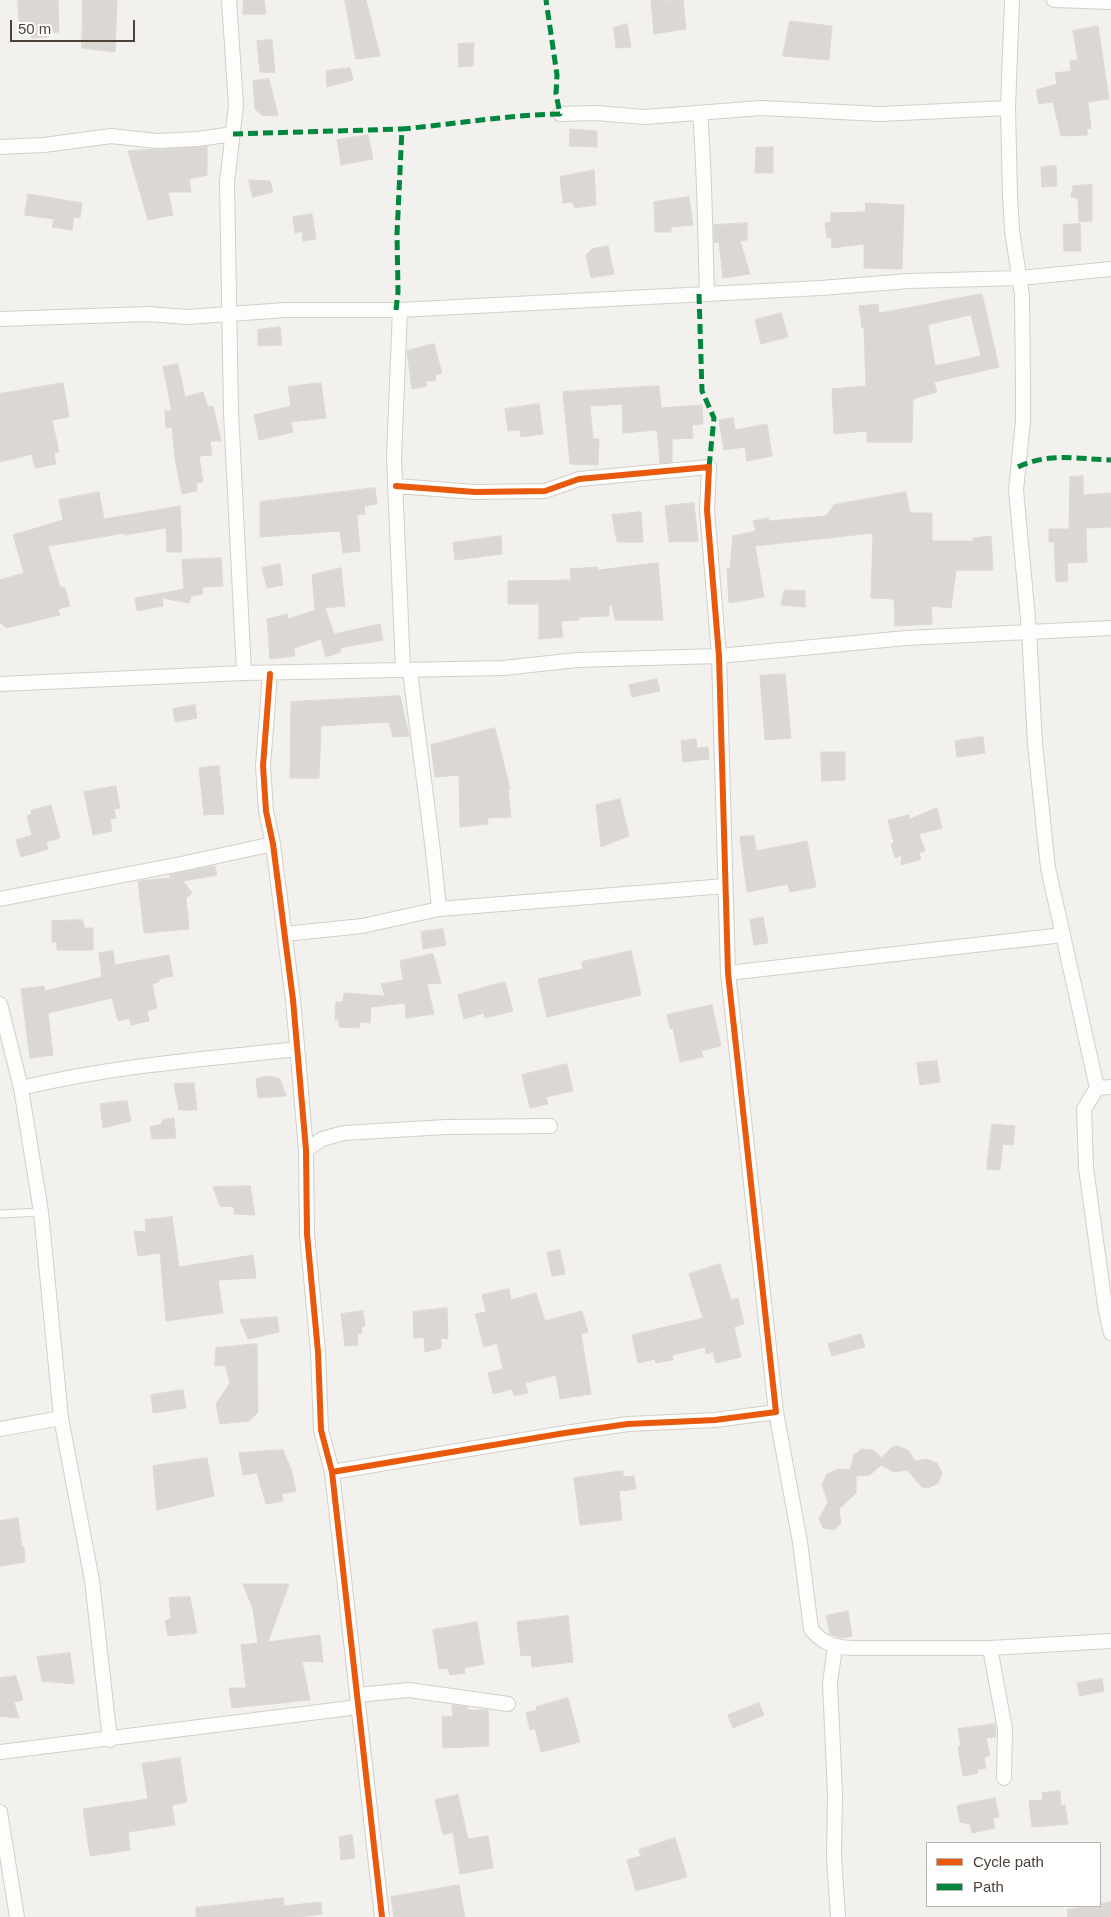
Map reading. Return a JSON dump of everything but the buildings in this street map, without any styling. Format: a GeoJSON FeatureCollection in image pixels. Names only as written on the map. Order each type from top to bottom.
{"type":"FeatureCollection","features":[{"type":"Feature","properties":{"kind":"street"},"geometry":{"type":"LineString","coordinates":[[229,0],[236,105],[227,182],[229,313],[238,571],[244,673]]}},
{"type":"Feature","properties":{"kind":"street"},"geometry":{"type":"LineString","coordinates":[[1020,0],[1012,0],[1008,108],[1012,222],[1020,278],[1023,422],[1016,490],[1029,630],[1035,744],[1048,868],[1097,1088],[1084,1109],[1086,1168],[1106,1278],[1111,1333]]}},
{"type":"Feature","properties":{"kind":"street"},"geometry":{"type":"LineString","coordinates":[[1054,0],[1111,2]]}},
{"type":"Feature","properties":{"kind":"street"},"geometry":{"type":"LineString","coordinates":[[560,114],[596,113],[645,117],[761,108],[880,114],[1008,108]]}},
{"type":"Feature","properties":{"kind":"street"},"geometry":{"type":"LineString","coordinates":[[700,113],[706,197],[704,231],[707,294]]}},
{"type":"Feature","properties":{"kind":"street"},"geometry":{"type":"LineString","coordinates":[[0,147],[44,145],[111,136],[157,141],[198,139],[233,134]]}},
{"type":"Feature","properties":{"kind":"street"},"geometry":{"type":"LineString","coordinates":[[0,320],[148,314],[187,317],[286,310],[400,310],[909,281],[1020,278],[1111,269]]}},
{"type":"Feature","properties":{"kind":"street"},"geometry":{"type":"LineString","coordinates":[[400,310],[394,457],[407,670],[430,820],[439,909]]}},
{"type":"Feature","properties":{"kind":"street"},"geometry":{"type":"LineString","coordinates":[[396,486],[475,492],[545,491],[580,479],[709,467],[707,510],[719,656],[728,973],[776,1412],[800,1542],[811,1629],[820,1639],[835,1647],[990,1648],[1111,1641]]}},
{"type":"Feature","properties":{"kind":"street"},"geometry":{"type":"LineString","coordinates":[[0,684],[244,673],[270,674],[503,668],[613,658],[719,656],[906,638],[1029,630],[1111,628]]}},
{"type":"Feature","properties":{"kind":"street"},"geometry":{"type":"LineString","coordinates":[[270,674],[263,766],[266,811],[273,844],[285,934],[306,1150],[308,1234],[318,1352],[318,1405],[321,1430],[332,1472],[382,1917]]}},
{"type":"Feature","properties":{"kind":"street"},"geometry":{"type":"LineString","coordinates":[[0,899],[273,844]]}},
{"type":"Feature","properties":{"kind":"street"},"geometry":{"type":"LineString","coordinates":[[285,934],[362,926],[439,909],[725,886]]}},
{"type":"Feature","properties":{"kind":"street"},"geometry":{"type":"LineString","coordinates":[[728,973],[1063,935]]}},
{"type":"Feature","properties":{"kind":"street"},"geometry":{"type":"LineString","coordinates":[[0,1004],[21,1088],[41,1212],[61,1418],[92,1580],[110,1740]]}},
{"type":"Feature","properties":{"kind":"street"},"geometry":{"type":"LineString","coordinates":[[21,1088],[73,1075],[133,1066],[297,1049]]}},
{"type":"Feature","properties":{"kind":"street"},"geometry":{"type":"LineString","coordinates":[[1097,1088],[1111,1088]]}},
{"type":"Feature","properties":{"kind":"street"},"geometry":{"type":"LineString","coordinates":[[306,1150],[322,1138],[344,1133],[446,1128],[550,1126]]}},
{"type":"Feature","properties":{"kind":"street"},"geometry":{"type":"LineString","coordinates":[[332,1472],[628,1424],[715,1420],[776,1412]]}},
{"type":"Feature","properties":{"kind":"street"},"geometry":{"type":"LineString","coordinates":[[0,1429],[61,1418]]}},
{"type":"Feature","properties":{"kind":"street"},"geometry":{"type":"LineString","coordinates":[[835,1647],[830,1683],[835,1794],[834,1857],[838,1917]]}},
{"type":"Feature","properties":{"kind":"street"},"geometry":{"type":"LineString","coordinates":[[990,1648],[1005,1729],[1004,1778]]}},
{"type":"Feature","properties":{"kind":"street"},"geometry":{"type":"LineString","coordinates":[[0,1752],[110,1740],[358,1701],[409,1690],[508,1704]]}},
{"type":"Feature","properties":{"kind":"street"},"geometry":{"type":"LineString","coordinates":[[0,1812],[16,1917]]}},
{"type":"Feature","properties":{"kind":"lane"},"geometry":{"type":"LineString","coordinates":[[0,1214],[41,1212]]}},
{"type":"Feature","properties":{"kind":"marked path"},"geometry":{"type":"LineString","coordinates":[[396,310],[398,292],[397,234],[402,129],[501,118],[560,114],[556,94],[557,75],[546,0]]}},
{"type":"Feature","properties":{"kind":"marked path"},"geometry":{"type":"LineString","coordinates":[[233,134],[402,129]]}},
{"type":"Feature","properties":{"kind":"marked path"},"geometry":{"type":"LineString","coordinates":[[699,294],[702,391],[714,418],[709,467]]}},
{"type":"Feature","properties":{"kind":"marked path"},"geometry":{"type":"LineString","coordinates":[[1018,467],[1041,459],[1053,458],[1111,460]]}},
{"type":"Feature","properties":{"kind":"cycle path"},"geometry":{"type":"LineString","coordinates":[[332,1472],[628,1424],[715,1420],[776,1412],[728,973],[719,656],[707,510],[709,467],[579,479],[545,491],[475,492],[396,486]]}},
{"type":"Feature","properties":{"kind":"cycle path"},"geometry":{"type":"LineString","coordinates":[[270,674],[263,766],[266,811],[273,844],[293,1000],[306,1150],[307,1234],[318,1352],[321,1430],[332,1472],[382,1917]]}}]}
